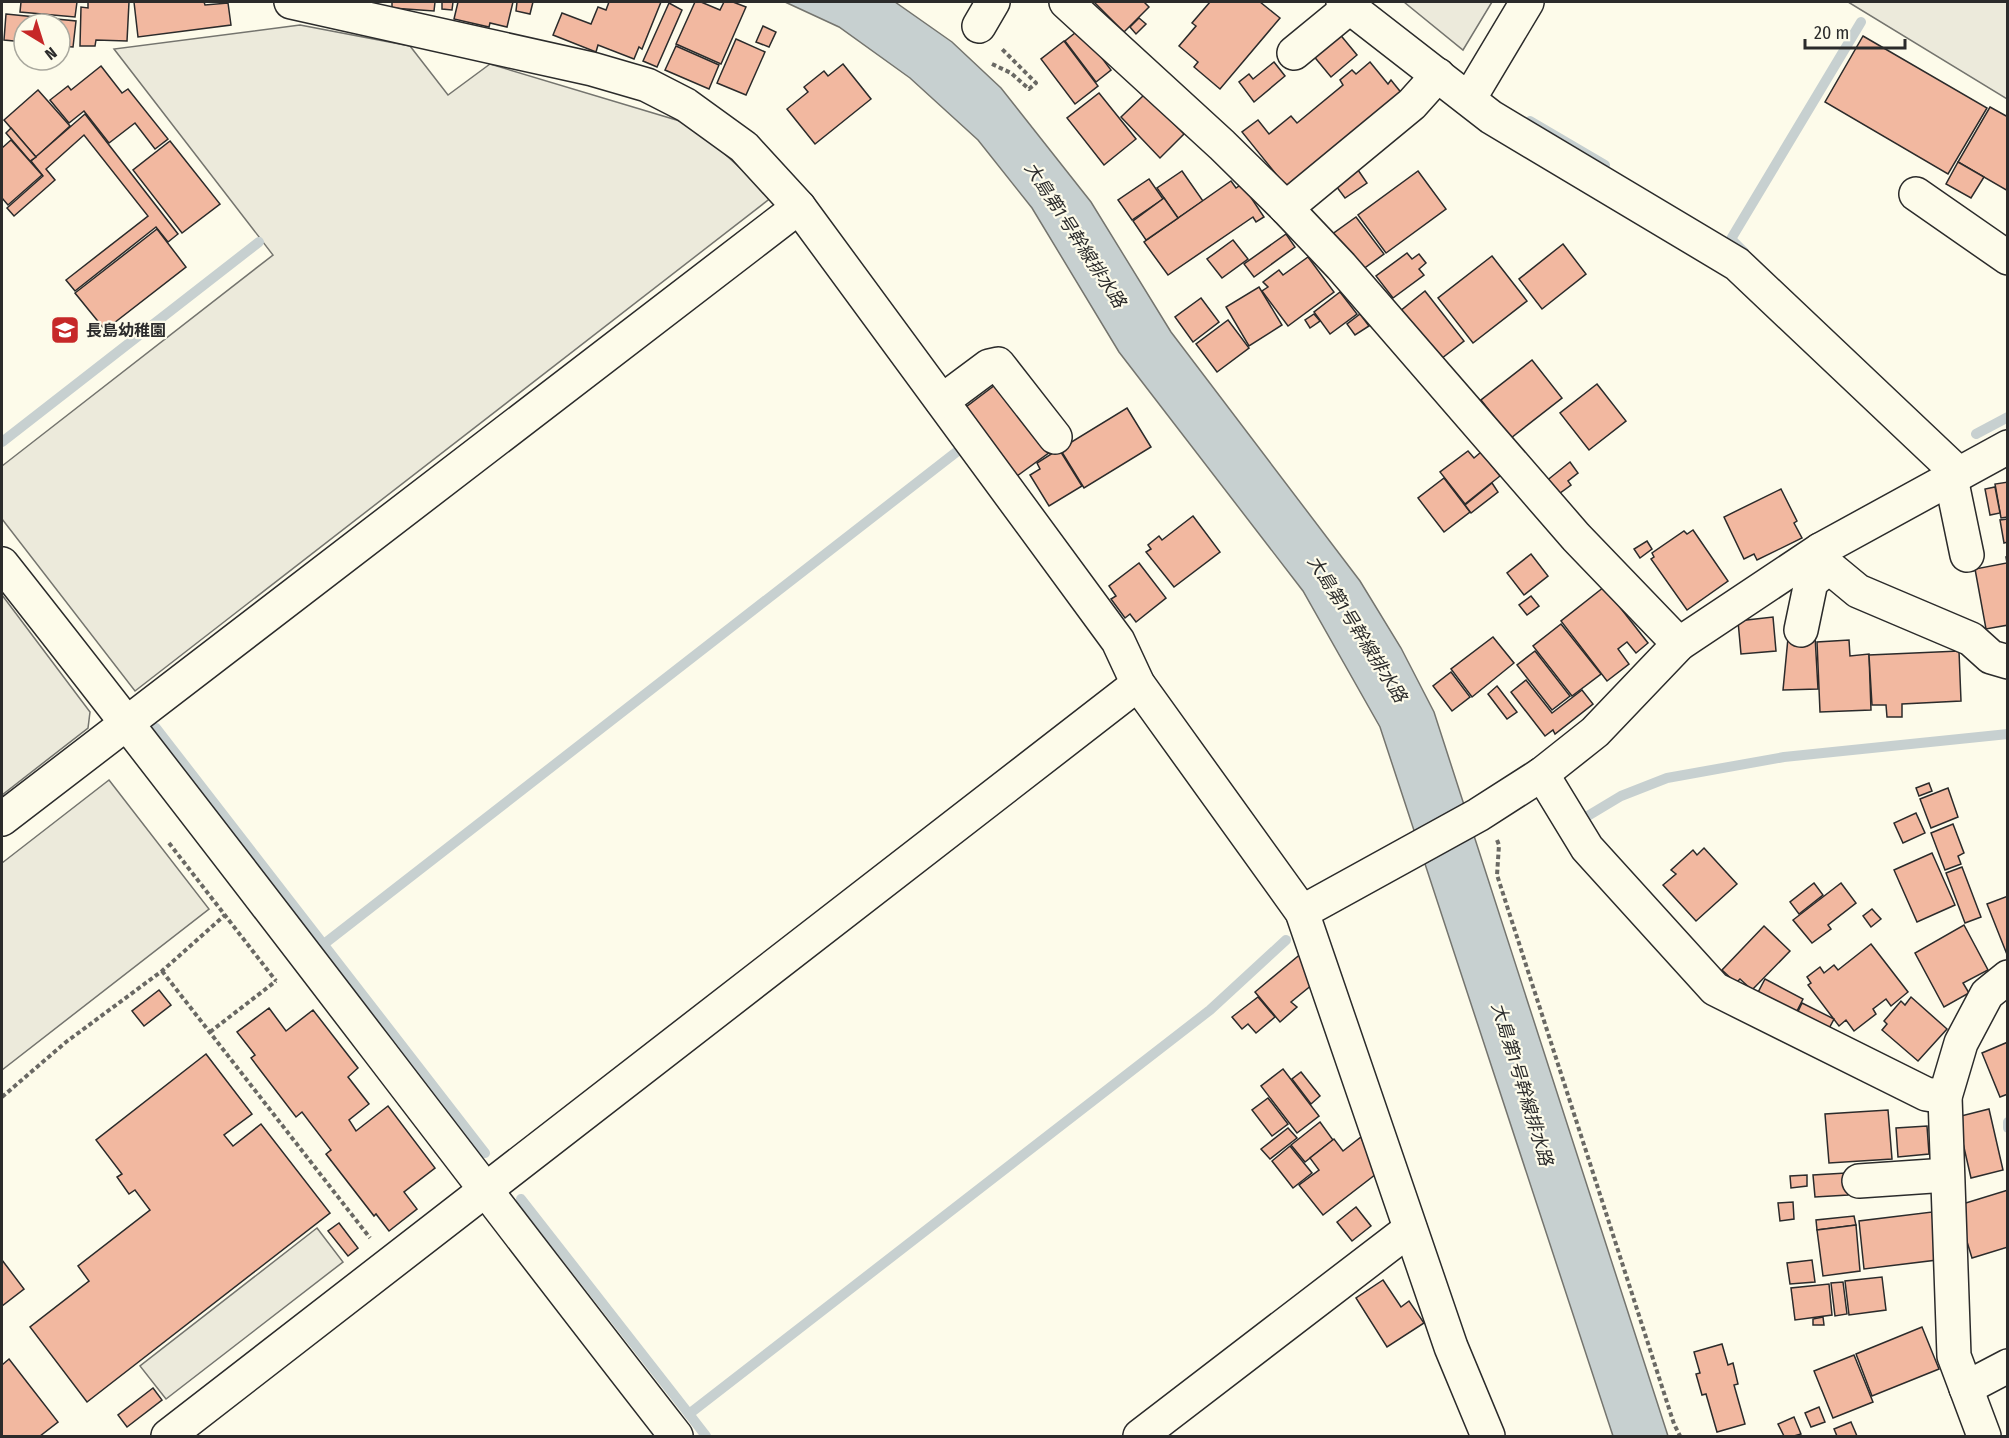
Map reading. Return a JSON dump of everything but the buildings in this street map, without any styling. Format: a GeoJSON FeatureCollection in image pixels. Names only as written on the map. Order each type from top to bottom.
{"type":"FeatureCollection","features":[{"type":"Feature","properties":{"kind":"street"},"geometry":{"type":"LineString","coordinates":[[291,2],[592,69],[647,85],[686,105],[744,147],[799,207],[1118,641],[1138,684],[1302,912],[1451,1347],[1488,1437]]}},
{"type":"Feature","properties":{"kind":"street"},"geometry":{"type":"LineString","coordinates":[[1066,2],[1286,208],[1341,266],[1576,537],[1679,644]]}},
{"type":"Feature","properties":{"kind":"street"},"geometry":{"type":"LineString","coordinates":[[1469,99],[1527,2]]}},
{"type":"Feature","properties":{"kind":"street"},"geometry":{"type":"LineString","coordinates":[[1294,53],[1346,4],[1491,117],[1737,264],[1955,476],[1967,555]]}},
{"type":"Feature","properties":{"kind":"street"},"geometry":{"type":"LineString","coordinates":[[1286,208],[1412,104],[1438,75]]}},
{"type":"Feature","properties":{"kind":"street"},"geometry":{"type":"LineString","coordinates":[[1916,194],[2007,258]]}},
{"type":"Feature","properties":{"kind":"street"},"geometry":{"type":"LineString","coordinates":[[2,819],[799,207]]}},
{"type":"Feature","properties":{"kind":"street"},"geometry":{"type":"LineString","coordinates":[[942,401],[989,366],[998,364],[1055,437]]}},
{"type":"Feature","properties":{"kind":"street"},"geometry":{"type":"LineString","coordinates":[[1302,912],[1482,812],[1542,774],[1595,732],[1679,644],[1825,558],[1955,476],[2007,447]]}},
{"type":"Feature","properties":{"kind":"street"},"geometry":{"type":"LineString","coordinates":[[1801,630],[1811,582],[1825,558]]}},
{"type":"Feature","properties":{"kind":"street"},"geometry":{"type":"LineString","coordinates":[[1825,558],[1858,591],[1971,639],[1991,657],[2007,662]]}},
{"type":"Feature","properties":{"kind":"street"},"geometry":{"type":"LineString","coordinates":[[2,564],[676,1437]]}},
{"type":"Feature","properties":{"kind":"street"},"geometry":{"type":"LineString","coordinates":[[168,1437],[1138,684]]}},
{"type":"Feature","properties":{"kind":"street"},"geometry":{"type":"LineString","coordinates":[[1542,774],[1587,848],[1715,989],[1926,1094],[1945,1097]]}},
{"type":"Feature","properties":{"kind":"street"},"geometry":{"type":"LineString","coordinates":[[1984,1437],[1954,1356],[1945,1097],[1961,1044],[1987,994],[2007,977]]}},
{"type":"Feature","properties":{"kind":"street"},"geometry":{"type":"LineString","coordinates":[[1859,1181],[1947,1175]]}},
{"type":"Feature","properties":{"kind":"street"},"geometry":{"type":"LineString","coordinates":[[1140,1437],[1410,1229]]}},
{"type":"Feature","properties":{"kind":"street"},"geometry":{"type":"LineString","coordinates":[[1966,1388],[2007,1366]]}},
{"type":"Feature","properties":{"kind":"path"},"geometry":{"type":"LineString","coordinates":[[986,14],[1036,83],[1029,89],[1011,74],[992,64]]}},
{"type":"Feature","properties":{"kind":"path"},"geometry":{"type":"LineString","coordinates":[[1482,812],[1499,845],[1497,875],[1680,1437]]}},
{"type":"Feature","properties":{"kind":"path"},"geometry":{"type":"LineString","coordinates":[[169,843],[276,981]]}},
{"type":"Feature","properties":{"kind":"path"},"geometry":{"type":"LineString","coordinates":[[2,1097],[66,1042],[162,971],[225,915]]}},
{"type":"Feature","properties":{"kind":"path"},"geometry":{"type":"LineString","coordinates":[[210,1032],[306,958]]}},
{"type":"Feature","properties":{"kind":"path"},"geometry":{"type":"LineString","coordinates":[[162,971],[391,1264]]}},
{"type":"Feature","properties":{"kind":"shaded area"},"geometry":{"type":"Polygon","coordinates":[[[1404,2],[1492,2],[1463,50],[1404,2]]]}},
{"type":"Feature","properties":{"kind":"shaded area"},"geometry":{"type":"Polygon","coordinates":[[[1848,2],[2007,2],[2007,99],[1848,2]]]}},
{"type":"Feature","properties":{"kind":"shaded area"},"geometry":{"type":"Polygon","coordinates":[[[300,25],[410,46],[448,95],[490,64],[693,125],[772,197],[135,691],[2,519],[2,466],[273,255],[114,49],[300,25]]]}},
{"type":"Feature","properties":{"kind":"shaded area"},"geometry":{"type":"Polygon","coordinates":[[[2,595],[90,712],[88,728],[2,795],[2,595]]]}},
{"type":"Feature","properties":{"kind":"shaded area"},"geometry":{"type":"Polygon","coordinates":[[[109,780],[209,909],[2,1070],[2,863],[109,780]]]}},
{"type":"Feature","properties":{"kind":"shaded area"},"geometry":{"type":"Polygon","coordinates":[[[317,1228],[343,1262],[166,1399],[140,1366],[317,1228]]]}},
{"type":"Feature","properties":{"kind":"water","name":"大島第1号幹線排水路"},"geometry":{"type":"Polygon","coordinates":[[[785,2],[895,2],[952,42],[1001,88],[1091,202],[1171,332],[1360,581],[1401,648],[1434,712],[1668,1436],[1613,1436],[1380,727],[1303,591],[1119,352],[1032,208],[978,140],[910,78],[839,27],[785,2]]]}},
{"type":"Feature","properties":{"kind":"waterway"},"geometry":{"type":"LineString","coordinates":[[1744,252],[1731,239],[1861,22]]}},
{"type":"Feature","properties":{"kind":"waterway"},"geometry":{"type":"LineString","coordinates":[[1530,121],[1605,165]]}},
{"type":"Feature","properties":{"kind":"waterway"},"geometry":{"type":"LineString","coordinates":[[2,442],[259,242]]}},
{"type":"Feature","properties":{"kind":"waterway"},"geometry":{"type":"LineString","coordinates":[[1976,434],[2008,417]]}},
{"type":"Feature","properties":{"kind":"waterway"},"geometry":{"type":"LineString","coordinates":[[324,944],[959,450]]}},
{"type":"Feature","properties":{"kind":"waterway"},"geometry":{"type":"LineString","coordinates":[[156,728],[485,1153]]}},
{"type":"Feature","properties":{"kind":"waterway"},"geometry":{"type":"LineString","coordinates":[[1586,817],[1621,796],[1667,778],[1784,757],[2008,734]]}},
{"type":"Feature","properties":{"kind":"waterway"},"geometry":{"type":"LineString","coordinates":[[706,1436],[689,1414],[1210,1010],[1286,940]]}},
{"type":"Feature","properties":{"kind":"waterway"},"geometry":{"type":"LineString","coordinates":[[2008,1122],[2008,1128]]}},
{"type":"Feature","properties":{"kind":"waterway"},"geometry":{"type":"LineString","coordinates":[[521,1199],[689,1414]]}},
{"type":"Feature","properties":{"kind":"place","name":"長島幼稚園"},"geometry":{"type":"Point","coordinates":[65,330]}}]}
